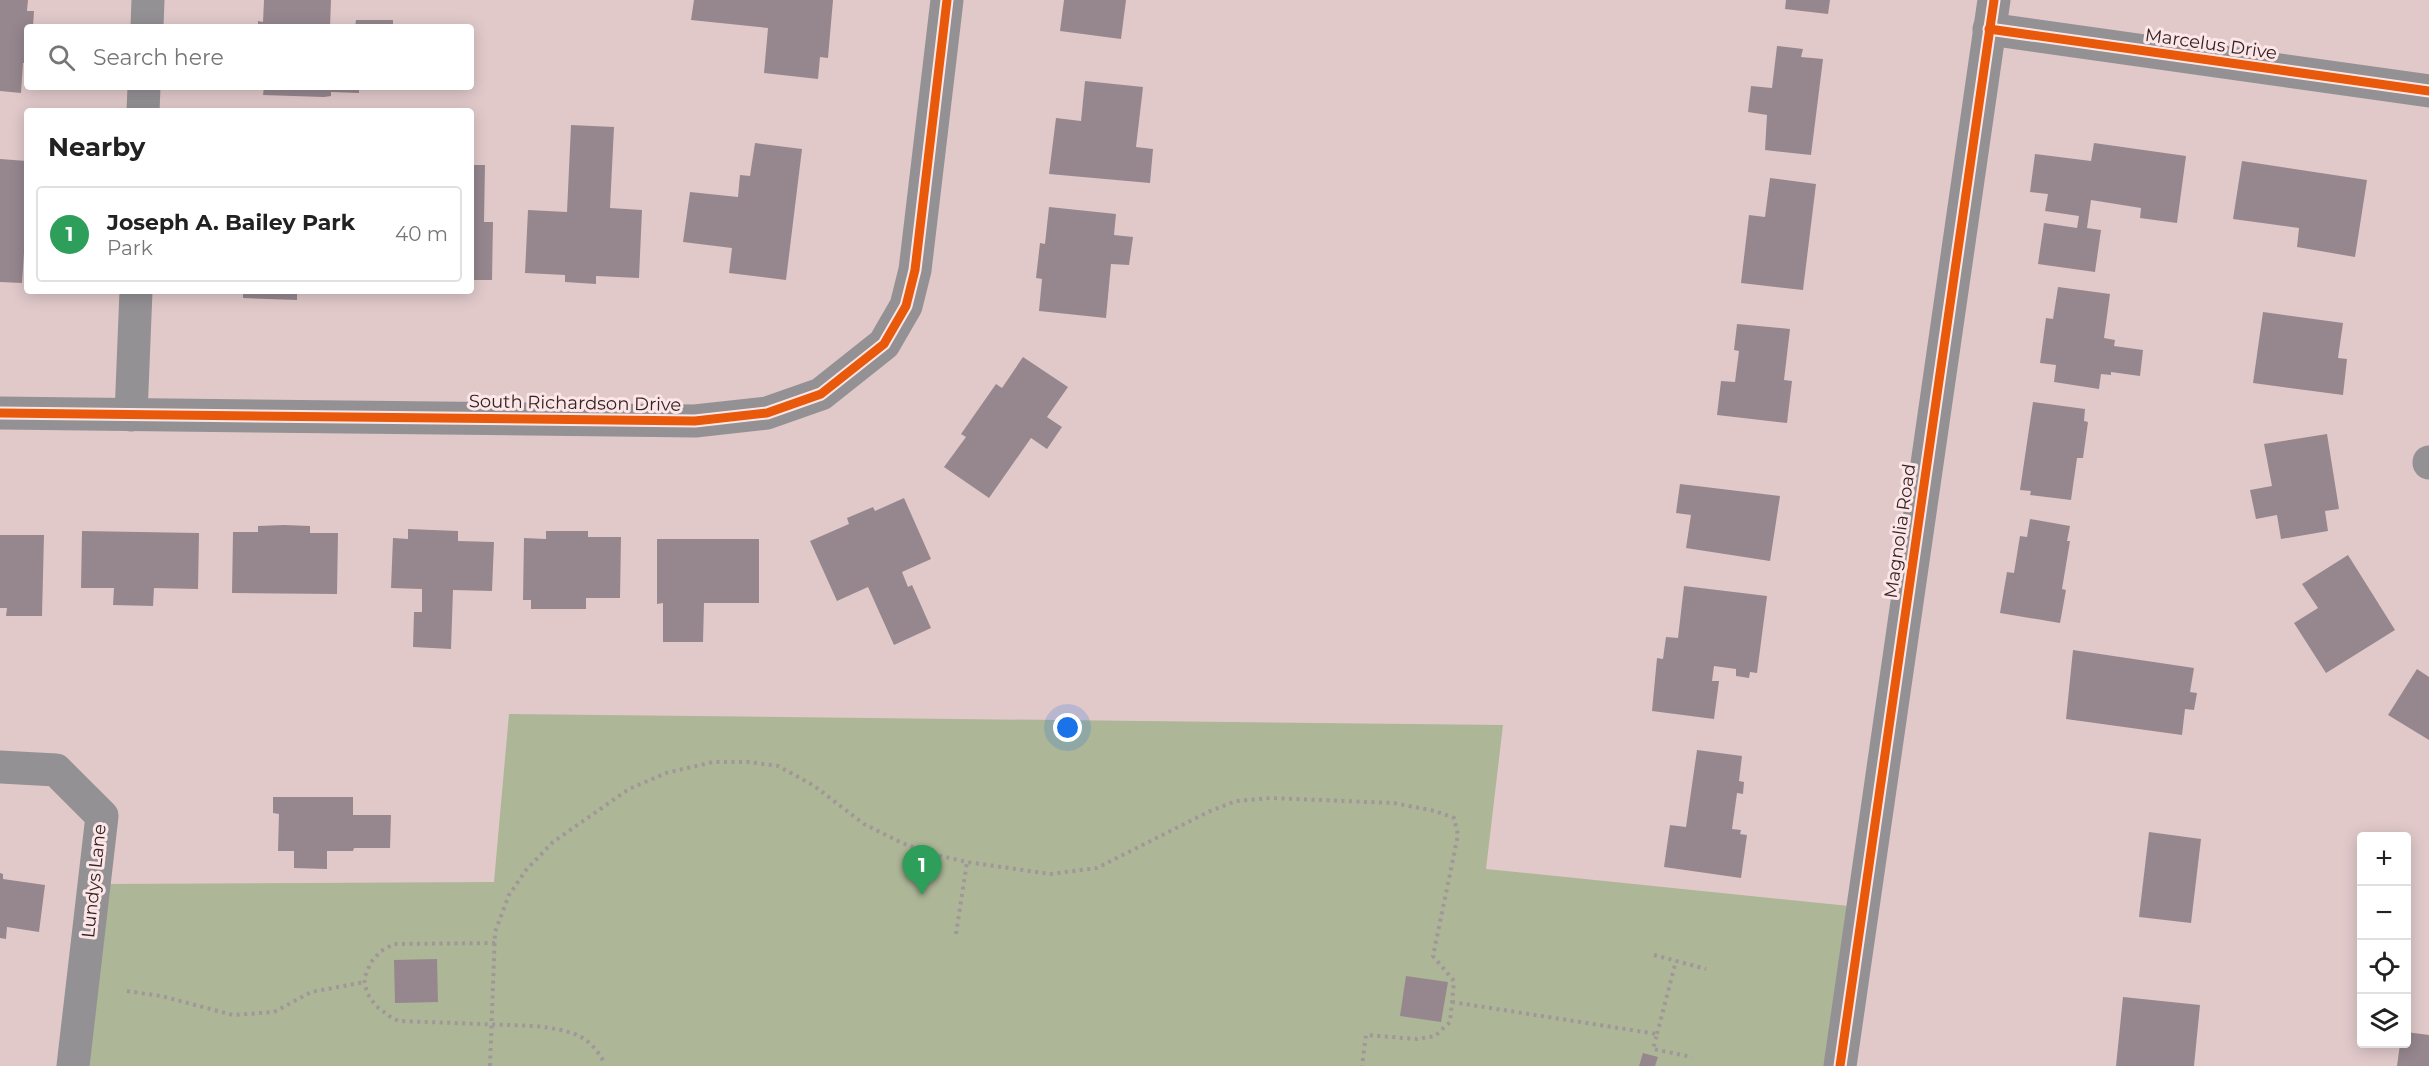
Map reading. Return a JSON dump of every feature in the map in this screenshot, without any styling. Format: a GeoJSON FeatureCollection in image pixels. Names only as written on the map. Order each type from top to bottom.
{"type":"FeatureCollection","features":[{"type":"Feature","properties":{"kind":"street"},"geometry":{"type":"LineString","coordinates":[[147,24],[148,0]]}},
{"type":"Feature","properties":{"kind":"street","name":"South Richardson Drive"},"geometry":{"type":"LineString","coordinates":[[0,413],[695,421],[767,413],[820,394],[885,344],[906,306],[915,270],[947,0]]}},
{"type":"Feature","properties":{"kind":"street","name":"Marcelus Drive"},"geometry":{"type":"LineString","coordinates":[[1991,15],[2429,92]]}},
{"type":"Feature","properties":{"kind":"street","name":"Magnolia Road"},"geometry":{"type":"LineString","coordinates":[[1839,1066],[1991,15]]}},
{"type":"Feature","properties":{"kind":"street"},"geometry":{"type":"LineString","coordinates":[[143,108],[144,90]]}},
{"type":"Feature","properties":{"kind":"street"},"geometry":{"type":"LineString","coordinates":[[131,415],[136,294]]}},
{"type":"Feature","properties":{"kind":"street","name":"Lundys Lane"},"geometry":{"type":"LineString","coordinates":[[0,767],[56,770],[102,816],[73,1066]]}},
{"type":"Feature","properties":{"kind":"path"},"geometry":{"type":"LineString","coordinates":[[490,1066],[495,932],[509,895],[526,870],[553,842],[629,789],[666,773],[713,762],[748,762],[778,766],[813,785],[864,824],[922,850],[967,862],[1050,874],[1097,868],[1208,812],[1236,801],[1271,798],[1394,802],[1435,811],[1454,819],[1458,835],[1433,956],[1454,981],[1450,1022],[1435,1036],[1417,1039],[1366,1035],[1362,1066]]}},
{"type":"Feature","properties":{"kind":"path"},"geometry":{"type":"LineString","coordinates":[[957,934],[967,862]]}},
{"type":"Feature","properties":{"kind":"path"},"geometry":{"type":"LineString","coordinates":[[495,943],[394,944],[381,951],[371,962],[364,979],[367,993],[376,1006],[399,1021],[536,1026],[575,1034],[591,1041],[605,1064]]}},
{"type":"Feature","properties":{"kind":"path"},"geometry":{"type":"LineString","coordinates":[[1654,955],[1706,969]]}},
{"type":"Feature","properties":{"kind":"path"},"geometry":{"type":"LineString","coordinates":[[1676,961],[1653,1049],[1692,1057]]}},
{"type":"Feature","properties":{"kind":"path"},"geometry":{"type":"LineString","coordinates":[[127,991],[161,996],[233,1015],[274,1012],[311,992],[365,982]]}},
{"type":"Feature","properties":{"kind":"path"},"geometry":{"type":"LineString","coordinates":[[1452,1002],[1657,1034]]}},
{"type":"Feature","properties":{"kind":"green space"},"geometry":{"type":"Polygon","coordinates":[[[509,714],[1503,725],[1486,869],[1849,906],[1824,1066],[80,1066],[103,884],[494,882],[509,714]]]}},
{"type":"Feature","properties":{"kind":"building"},"geometry":{"type":"Polygon","coordinates":[[[0,0],[28,0],[27,11],[34,11],[33,24],[24,24],[21,93],[0,91],[0,0]]]}},
{"type":"Feature","properties":{"kind":"building"},"geometry":{"type":"Polygon","coordinates":[[[264,0],[331,0],[330,24],[258,24],[258,21],[263,22],[264,0]]]}},
{"type":"Feature","properties":{"kind":"building"},"geometry":{"type":"Polygon","coordinates":[[[694,0],[833,0],[828,58],[820,57],[818,79],[764,73],[768,28],[691,20],[694,0]]]}},
{"type":"Feature","properties":{"kind":"building"},"geometry":{"type":"Polygon","coordinates":[[[1064,0],[1126,0],[1121,39],[1060,31],[1064,0]]]}},
{"type":"Feature","properties":{"kind":"building"},"geometry":{"type":"Polygon","coordinates":[[[1786,0],[1830,0],[1828,14],[1785,9],[1786,0]]]}},
{"type":"Feature","properties":{"kind":"building"},"geometry":{"type":"Polygon","coordinates":[[[356,20],[393,20],[393,24],[355,24],[356,20]]]}},
{"type":"Feature","properties":{"kind":"building"},"geometry":{"type":"Polygon","coordinates":[[[1777,46],[1803,49],[1801,57],[1823,59],[1811,155],[1765,150],[1767,115],[1748,112],[1751,86],[1772,88],[1777,46]]]}},
{"type":"Feature","properties":{"kind":"building"},"geometry":{"type":"Polygon","coordinates":[[[1085,81],[1143,87],[1136,147],[1153,149],[1150,183],[1049,174],[1056,118],[1081,121],[1085,81]]]}},
{"type":"Feature","properties":{"kind":"building"},"geometry":{"type":"Polygon","coordinates":[[[264,90],[359,90],[359,93],[331,92],[331,96],[324,97],[263,95],[264,90]]]}},
{"type":"Feature","properties":{"kind":"building"},"geometry":{"type":"Polygon","coordinates":[[[571,125],[614,127],[610,208],[642,210],[639,278],[596,276],[596,284],[565,282],[565,275],[525,273],[528,210],[567,212],[571,125]]]}},
{"type":"Feature","properties":{"kind":"building"},"geometry":{"type":"Polygon","coordinates":[[[755,143],[802,149],[786,280],[729,273],[732,248],[683,242],[690,192],[738,197],[740,175],[750,176],[755,143]]]}},
{"type":"Feature","properties":{"kind":"building"},"geometry":{"type":"Polygon","coordinates":[[[2094,143],[2186,156],[2177,223],[2140,218],[2141,208],[2091,200],[2087,228],[2101,230],[2095,272],[2038,264],[2044,223],[2077,228],[2079,216],[2045,211],[2048,194],[2030,192],[2035,154],[2091,161],[2094,143]]]}},
{"type":"Feature","properties":{"kind":"building"},"geometry":{"type":"Polygon","coordinates":[[[0,159],[24,161],[22,283],[0,282],[0,159]]]}},
{"type":"Feature","properties":{"kind":"building"},"geometry":{"type":"Polygon","coordinates":[[[2242,161],[2367,180],[2355,257],[2297,247],[2299,228],[2233,219],[2242,161]]]}},
{"type":"Feature","properties":{"kind":"building"},"geometry":{"type":"Polygon","coordinates":[[[474,165],[485,165],[484,222],[493,222],[492,280],[474,280],[474,165]]]}},
{"type":"Feature","properties":{"kind":"building"},"geometry":{"type":"Polygon","coordinates":[[[1770,178],[1816,184],[1803,290],[1741,283],[1749,215],[1765,217],[1770,178]]]}},
{"type":"Feature","properties":{"kind":"building"},"geometry":{"type":"Polygon","coordinates":[[[1049,207],[1116,214],[1114,235],[1133,237],[1129,265],[1111,264],[1106,318],[1039,311],[1042,279],[1036,278],[1040,243],[1045,244],[1049,207]]]}},
{"type":"Feature","properties":{"kind":"building"},"geometry":{"type":"Polygon","coordinates":[[[2058,287],[2110,294],[2104,338],[2115,340],[2114,346],[2143,350],[2140,376],[2111,372],[2111,375],[2101,374],[2099,389],[2054,382],[2056,365],[2040,363],[2046,318],[2053,319],[2058,287]]]}},
{"type":"Feature","properties":{"kind":"building"},"geometry":{"type":"Polygon","coordinates":[[[243,294],[297,294],[297,300],[243,298],[243,294]]]}},
{"type":"Feature","properties":{"kind":"building"},"geometry":{"type":"Polygon","coordinates":[[[2263,312],[2343,323],[2338,358],[2347,359],[2343,395],[2253,383],[2263,312]]]}},
{"type":"Feature","properties":{"kind":"building"},"geometry":{"type":"Polygon","coordinates":[[[1737,324],[1790,329],[1784,380],[1792,381],[1787,423],[1717,415],[1721,381],[1735,382],[1739,351],[1734,350],[1737,324]]]}},
{"type":"Feature","properties":{"kind":"building"},"geometry":{"type":"Polygon","coordinates":[[[1023,357],[1068,387],[1047,417],[1062,427],[1047,449],[1031,438],[989,498],[944,467],[966,437],[961,434],[996,384],[1002,388],[1023,357]]]}},
{"type":"Feature","properties":{"kind":"building"},"geometry":{"type":"Polygon","coordinates":[[[2033,402],[2085,409],[2084,421],[2088,422],[2083,458],[2077,458],[2071,500],[2030,495],[2031,491],[2020,490],[2033,402]]]}},
{"type":"Feature","properties":{"kind":"building"},"geometry":{"type":"Polygon","coordinates":[[[2327,434],[2339,509],[2325,511],[2328,531],[2281,539],[2277,515],[2256,519],[2250,490],[2272,486],[2264,444],[2327,434]]]}},
{"type":"Feature","properties":{"kind":"building"},"geometry":{"type":"Polygon","coordinates":[[[1680,484],[1780,496],[1770,561],[1686,548],[1691,515],[1676,513],[1680,484]]]}},
{"type":"Feature","properties":{"kind":"building"},"geometry":{"type":"Polygon","coordinates":[[[904,498],[931,559],[902,572],[908,587],[912,585],[931,628],[894,645],[868,587],[837,601],[810,541],[849,524],[847,518],[873,507],[875,511],[904,498]]]}},
{"type":"Feature","properties":{"kind":"building"},"geometry":{"type":"Polygon","coordinates":[[[2030,519],[2070,526],[2067,541],[2070,541],[2062,589],[2066,590],[2060,623],[2000,613],[2007,572],[2014,573],[2020,536],[2027,537],[2030,519]]]}},
{"type":"Feature","properties":{"kind":"building"},"geometry":{"type":"Polygon","coordinates":[[[258,526],[310,526],[310,533],[338,533],[337,594],[232,593],[233,532],[258,532],[258,526]]]}},
{"type":"Feature","properties":{"kind":"building"},"geometry":{"type":"Polygon","coordinates":[[[408,529],[458,531],[458,541],[494,542],[492,591],[453,590],[451,649],[413,647],[414,612],[422,612],[422,589],[391,588],[393,538],[408,539],[408,529]]]}},
{"type":"Feature","properties":{"kind":"building"},"geometry":{"type":"Polygon","coordinates":[[[82,531],[199,533],[198,589],[154,588],[153,606],[113,605],[114,588],[81,588],[82,531]]]}},
{"type":"Feature","properties":{"kind":"building"},"geometry":{"type":"Polygon","coordinates":[[[546,531],[588,531],[588,537],[621,537],[620,598],[586,598],[586,609],[531,609],[531,600],[523,600],[524,538],[546,539],[546,531]]]}},
{"type":"Feature","properties":{"kind":"building"},"geometry":{"type":"Polygon","coordinates":[[[0,535],[44,535],[42,616],[6,616],[7,608],[0,608],[0,535]]]}},
{"type":"Feature","properties":{"kind":"building"},"geometry":{"type":"Polygon","coordinates":[[[657,539],[759,539],[759,603],[704,603],[703,642],[663,642],[663,603],[657,604],[657,539]]]}},
{"type":"Feature","properties":{"kind":"building"},"geometry":{"type":"Polygon","coordinates":[[[2348,555],[2395,630],[2326,673],[2294,623],[2318,608],[2302,584],[2348,555]]]}},
{"type":"Feature","properties":{"kind":"building"},"geometry":{"type":"Polygon","coordinates":[[[1684,586],[1767,596],[1757,673],[1750,672],[1749,678],[1736,676],[1736,669],[1714,666],[1712,681],[1719,681],[1714,719],[1652,711],[1657,658],[1663,659],[1666,637],[1678,638],[1684,586]]]}},
{"type":"Feature","properties":{"kind":"building"},"geometry":{"type":"Polygon","coordinates":[[[2073,650],[2194,668],[2190,692],[2197,693],[2194,710],[2185,709],[2182,735],[2066,719],[2073,650]]]}},
{"type":"Feature","properties":{"kind":"building"},"geometry":{"type":"Polygon","coordinates":[[[2417,669],[2429,677],[2429,740],[2388,715],[2417,669]]]}},
{"type":"Feature","properties":{"kind":"building"},"geometry":{"type":"Polygon","coordinates":[[[1697,750],[1742,756],[1739,781],[1744,782],[1743,794],[1737,793],[1732,829],[1741,830],[1740,834],[1747,835],[1741,878],[1664,867],[1670,825],[1686,827],[1697,750]]]}},
{"type":"Feature","properties":{"kind":"building"},"geometry":{"type":"Polygon","coordinates":[[[273,797],[353,797],[353,815],[391,815],[390,848],[327,851],[327,869],[294,868],[294,851],[278,851],[279,814],[273,813],[273,797]]]}},
{"type":"Feature","properties":{"kind":"building"},"geometry":{"type":"Polygon","coordinates":[[[2149,832],[2201,839],[2191,923],[2139,917],[2149,832]]]}},
{"type":"Feature","properties":{"kind":"building"},"geometry":{"type":"Polygon","coordinates":[[[0,873],[3,874],[3,879],[45,885],[39,932],[7,927],[6,939],[0,938],[0,873]]]}},
{"type":"Feature","properties":{"kind":"building"},"geometry":{"type":"Polygon","coordinates":[[[437,959],[438,1002],[395,1003],[394,960],[437,959]]]}},
{"type":"Feature","properties":{"kind":"building"},"geometry":{"type":"Polygon","coordinates":[[[1406,976],[1448,982],[1441,1022],[1400,1016],[1406,976]]]}},
{"type":"Feature","properties":{"kind":"building"},"geometry":{"type":"Polygon","coordinates":[[[2123,997],[2200,1005],[2194,1066],[2116,1066],[2123,997]]]}},
{"type":"Feature","properties":{"kind":"building"},"geometry":{"type":"Polygon","coordinates":[[[2411,1033],[2429,1035],[2429,1066],[2397,1066],[2399,1048],[2411,1048],[2411,1033]]]}},
{"type":"Feature","properties":{"kind":"building"},"geometry":{"type":"Polygon","coordinates":[[[1643,1053],[1658,1057],[1655,1066],[1639,1066],[1643,1053]]]}},
{"type":"Feature","properties":{"kind":"cycle path"},"geometry":{"type":"LineString","coordinates":[[0,413],[695,421],[767,413],[821,394],[884,344],[906,306],[915,270],[947,0]]}},
{"type":"Feature","properties":{"kind":"cycle path"},"geometry":{"type":"LineString","coordinates":[[1840,1066],[1994,0]]}},
{"type":"Feature","properties":{"kind":"cycle path"},"geometry":{"type":"LineString","coordinates":[[1989,29],[2429,91]]}},
{"type":"Feature","properties":{"kind":"place","name":"Joseph A. Bailey Park"},"geometry":{"type":"Point","coordinates":[922,895]}}]}
